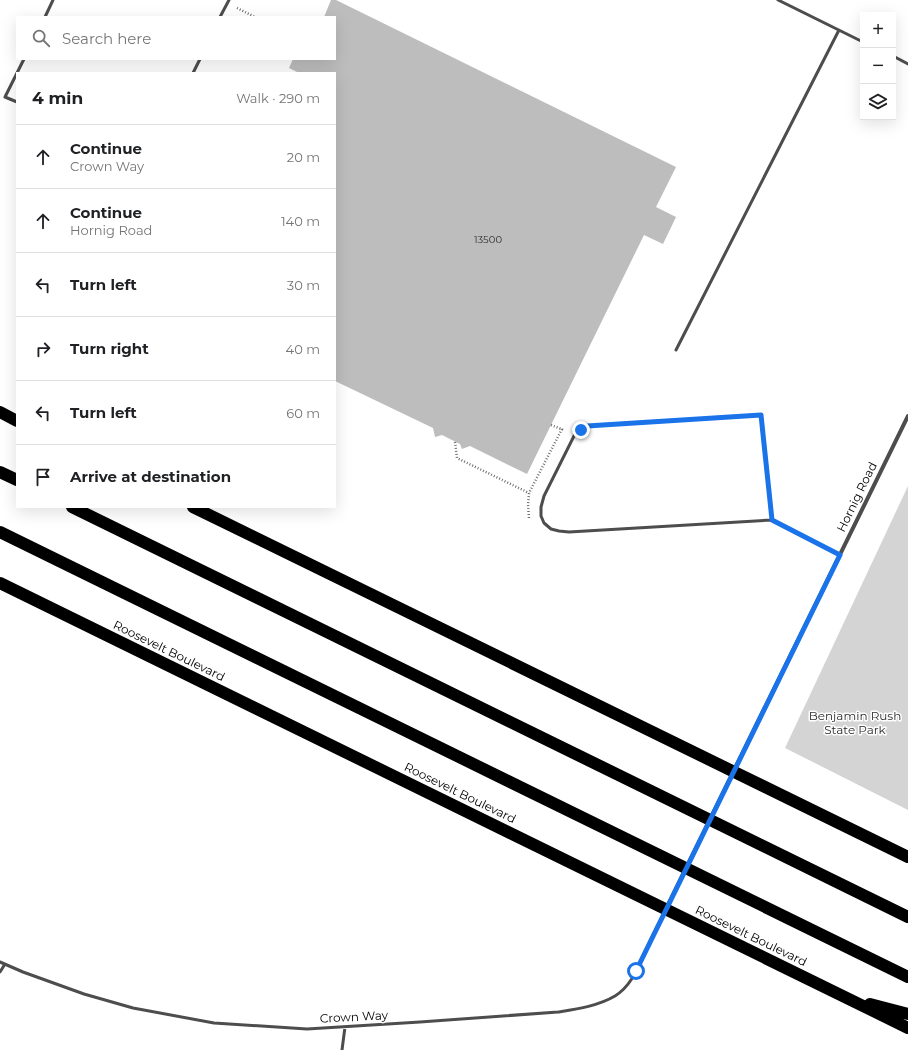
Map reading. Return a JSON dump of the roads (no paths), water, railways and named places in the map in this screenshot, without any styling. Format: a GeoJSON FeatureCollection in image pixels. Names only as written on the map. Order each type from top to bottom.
{"type":"FeatureCollection","features":[{"type":"Feature","properties":{"kind":"highway"},"geometry":{"type":"LineString","coordinates":[[0,412],[16,420]]}},
{"type":"Feature","properties":{"kind":"highway"},"geometry":{"type":"LineString","coordinates":[[0,472],[16,480]]}},
{"type":"Feature","properties":{"kind":"highway"},"geometry":{"type":"LineString","coordinates":[[74,508],[908,917]]}},
{"type":"Feature","properties":{"kind":"highway"},"geometry":{"type":"LineString","coordinates":[[195,508],[908,857]]}},
{"type":"Feature","properties":{"kind":"highway"},"geometry":{"type":"LineString","coordinates":[[0,532],[908,977]]}},
{"type":"Feature","properties":{"kind":"highway","name":"Roosevelt Boulevard"},"geometry":{"type":"LineString","coordinates":[[0,583],[908,1028]]}},
{"type":"Feature","properties":{"kind":"highway"},"geometry":{"type":"LineString","coordinates":[[879,843],[908,866]]}},
{"type":"Feature","properties":{"kind":"highway"},"geometry":{"type":"LineString","coordinates":[[848,999],[908,1014]]}},
{"type":"Feature","properties":{"kind":"street","name":"Hornig Road"},"geometry":{"type":"LineString","coordinates":[[666,910],[908,416]]}},
{"type":"Feature","properties":{"kind":"lane"},"geometry":{"type":"LineString","coordinates":[[45,16],[53,0]]}},
{"type":"Feature","properties":{"kind":"lane"},"geometry":{"type":"LineString","coordinates":[[778,0],[860,40]]}},
{"type":"Feature","properties":{"kind":"lane"},"geometry":{"type":"LineString","coordinates":[[221,16],[228,2]]}},
{"type":"Feature","properties":{"kind":"lane"},"geometry":{"type":"LineString","coordinates":[[676,350],[839,30]]}},
{"type":"Feature","properties":{"kind":"lane"},"geometry":{"type":"LineString","coordinates":[[896,58],[908,64]]}},
{"type":"Feature","properties":{"kind":"lane"},"geometry":{"type":"LineString","coordinates":[[18,72],[24,60]]}},
{"type":"Feature","properties":{"kind":"lane"},"geometry":{"type":"LineString","coordinates":[[194,72],[200,60]]}},
{"type":"Feature","properties":{"kind":"lane"},"geometry":{"type":"LineString","coordinates":[[16,75],[5,97],[16,102]]}},
{"type":"Feature","properties":{"kind":"lane"},"geometry":{"type":"LineString","coordinates":[[772,520],[761,415],[587,426],[575,434],[544,496],[541,507],[541,516],[544,523],[551,529],[569,532],[772,520],[840,555]]}},
{"type":"Feature","properties":{"kind":"lane","name":"Crown Way"},"geometry":{"type":"LineString","coordinates":[[0,962],[84,994],[140,1010],[214,1023],[307,1029],[558,1012],[603,1002],[615,996],[624,989],[630,981],[666,910]]}},
{"type":"Feature","properties":{"kind":"lane"},"geometry":{"type":"LineString","coordinates":[[0,972],[5,964]]}},
{"type":"Feature","properties":{"kind":"lane"},"geometry":{"type":"LineString","coordinates":[[342,1050],[345,1027]]}},
{"type":"Feature","properties":{"kind":"park label","name":"Benjamin Rush State Park"},"geometry":{"type":"Point","coordinates":[855,723]}}]}
